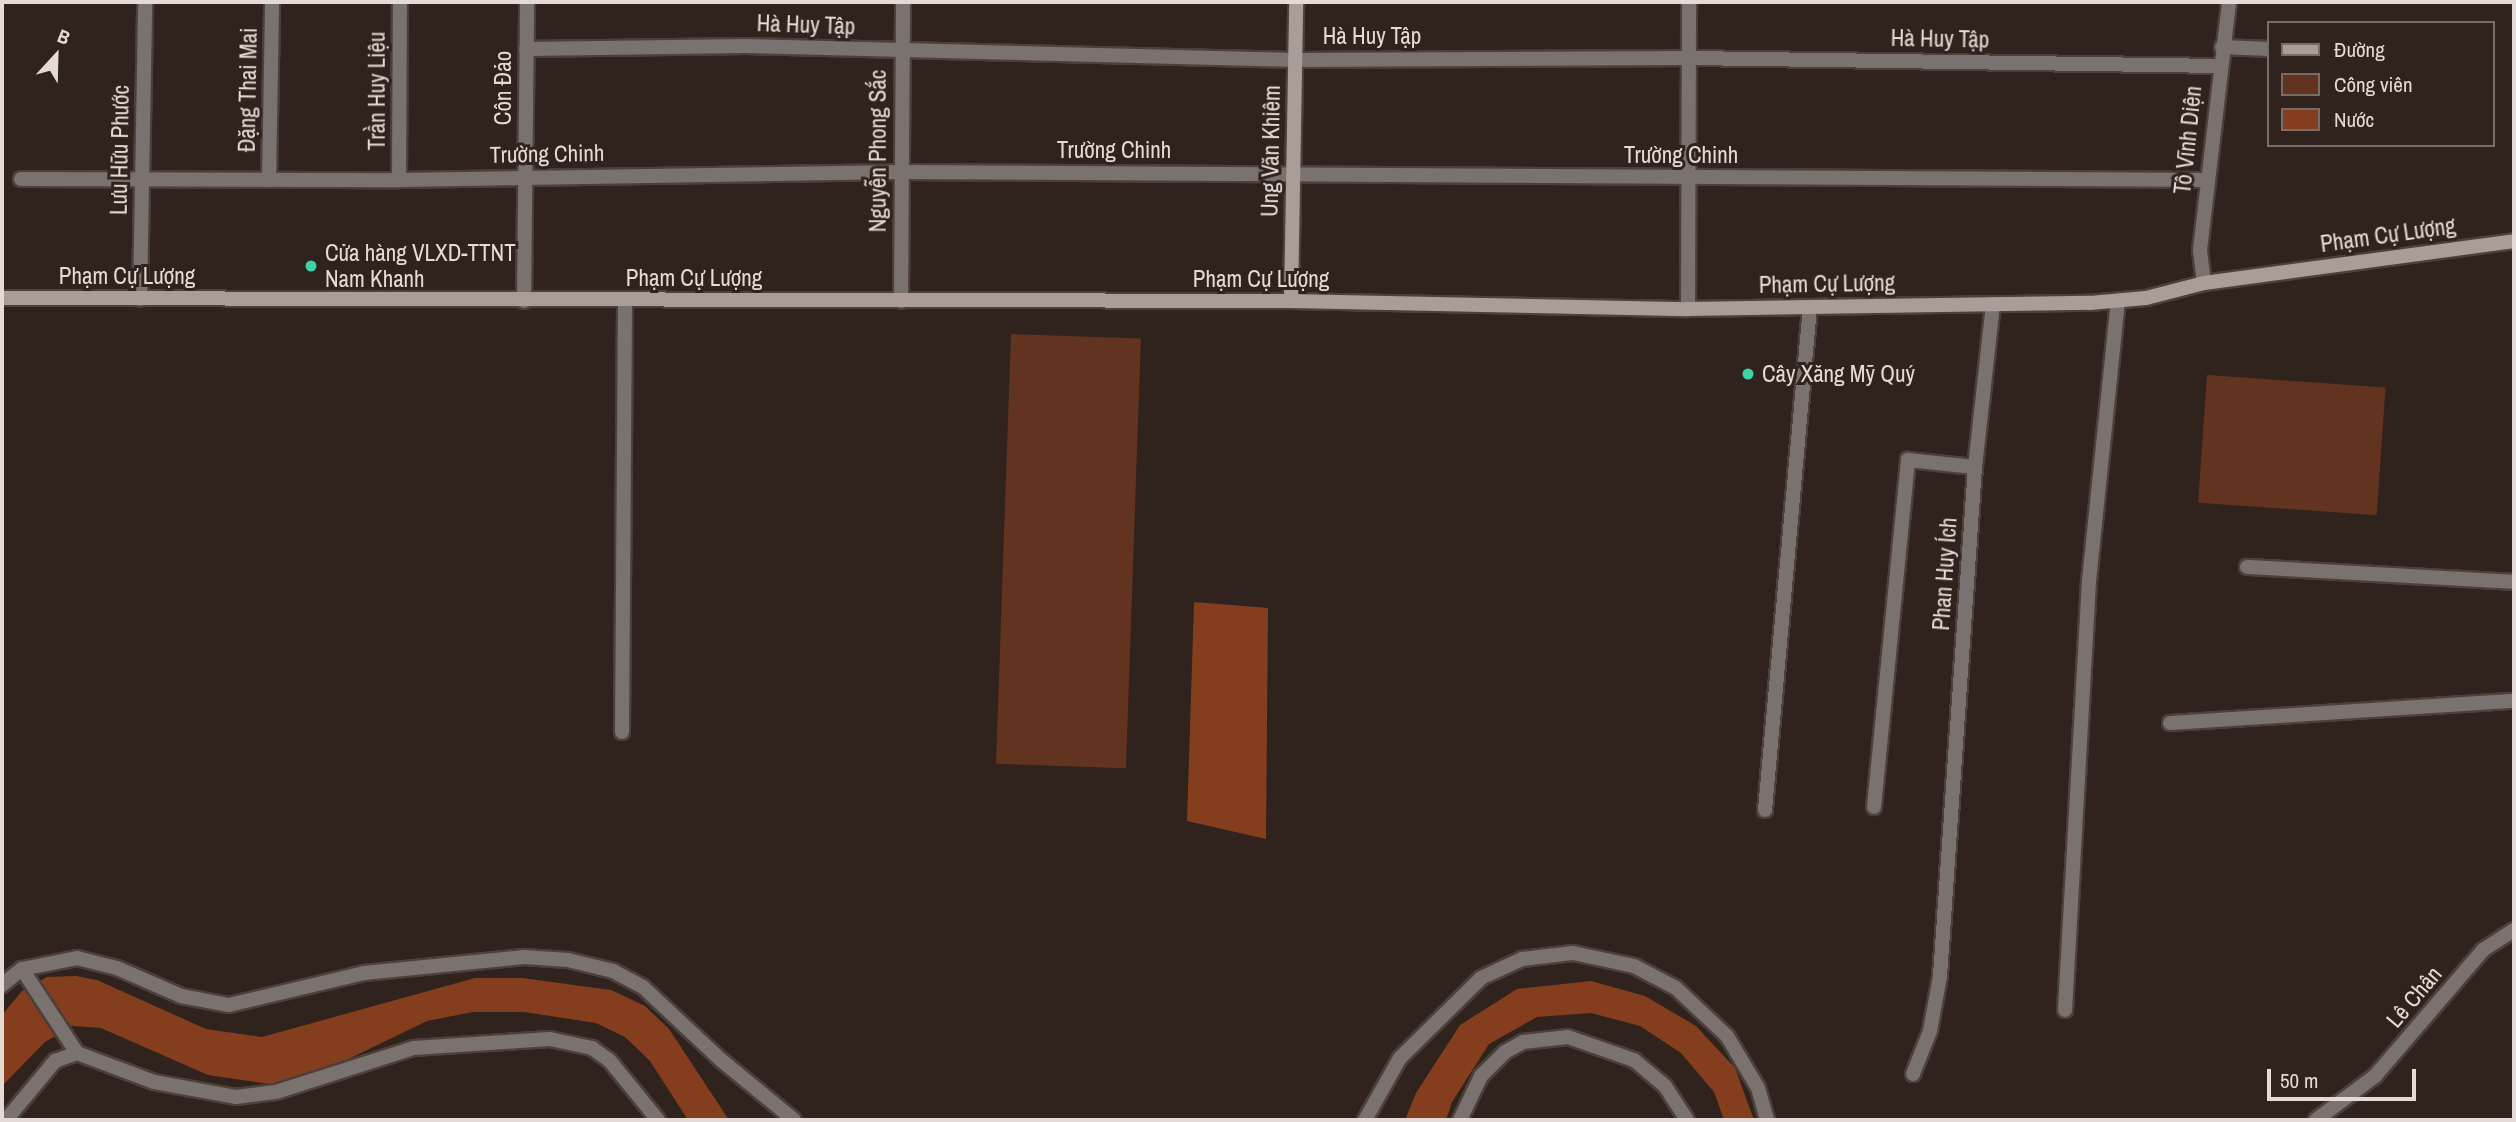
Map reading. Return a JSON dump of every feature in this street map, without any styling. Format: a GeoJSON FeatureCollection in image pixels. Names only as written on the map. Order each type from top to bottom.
{"type":"FeatureCollection","features":[{"type":"Feature","properties":{"kind":"street","name":"Lưu Hữu Phước"},"geometry":{"type":"LineString","coordinates":[[140,299],[145,2]]}},
{"type":"Feature","properties":{"kind":"street","name":"Đặng Thai Mai"},"geometry":{"type":"LineString","coordinates":[[269,180],[272,2]]}},
{"type":"Feature","properties":{"kind":"street","name":"Trần Huy Liệu"},"geometry":{"type":"LineString","coordinates":[[399,180],[400,2]]}},
{"type":"Feature","properties":{"kind":"street","name":"Côn Đảo"},"geometry":{"type":"LineString","coordinates":[[524,301],[527,2]]}},
{"type":"Feature","properties":{"kind":"street","name":"Nguyễn Phong Sắc"},"geometry":{"type":"LineString","coordinates":[[901,301],[900,172],[904,2]]}},
{"type":"Feature","properties":{"kind":"street","name":"Ung Văn Khiêm"},"geometry":{"type":"LineString","coordinates":[[1291,301],[1296,2]]}},
{"type":"Feature","properties":{"kind":"street"},"geometry":{"type":"LineString","coordinates":[[1688,309],[1689,2]]}},
{"type":"Feature","properties":{"kind":"street","name":"Tô Vĩnh Diện"},"geometry":{"type":"LineString","coordinates":[[2204,283],[2200,250],[2219,66],[2229,2]]}},
{"type":"Feature","properties":{"kind":"street","name":"Hà Huy Tập"},"geometry":{"type":"LineString","coordinates":[[526,49],[746,46],[1296,60],[1689,58],[2219,66]]}},
{"type":"Feature","properties":{"kind":"street"},"geometry":{"type":"LineString","coordinates":[[2222,47],[2268,49]]}},
{"type":"Feature","properties":{"kind":"street","name":"Trường Chinh"},"geometry":{"type":"LineString","coordinates":[[21,179],[399,180],[900,172],[2207,180]]}},
{"type":"Feature","properties":{"kind":"street","name":"Phạm Cự Lượng"},"geometry":{"type":"LineString","coordinates":[[2,298],[1291,301],[1688,309],[1993,304],[2118,301],[2204,283],[2514,241]]}},
{"type":"Feature","properties":{"kind":"street"},"geometry":{"type":"LineString","coordinates":[[622,732],[625,301]]}},
{"type":"Feature","properties":{"kind":"street"},"geometry":{"type":"LineString","coordinates":[[2065,1010],[2089,581],[2118,301]]}},
{"type":"Feature","properties":{"kind":"street","name":"Phan Huy Ích"},"geometry":{"type":"LineString","coordinates":[[1913,1074],[1930,1031],[1940,976],[1975,467],[1993,304]]}},
{"type":"Feature","properties":{"kind":"street"},"geometry":{"type":"LineString","coordinates":[[1765,810],[1810,307]]}},
{"type":"Feature","properties":{"kind":"street"},"geometry":{"type":"LineString","coordinates":[[1874,807],[1908,460],[1975,467]]}},
{"type":"Feature","properties":{"kind":"street"},"geometry":{"type":"LineString","coordinates":[[2248,567],[2514,582]]}},
{"type":"Feature","properties":{"kind":"street"},"geometry":{"type":"LineString","coordinates":[[2170,723],[2514,701]]}},
{"type":"Feature","properties":{"kind":"street","name":"Lê Chân"},"geometry":{"type":"LineString","coordinates":[[2316,1120],[2375,1076],[2483,950],[2514,930]]}},
{"type":"Feature","properties":{"kind":"street"},"geometry":{"type":"LineString","coordinates":[[1365,1120],[1400,1058],[1481,978],[1522,960],[1573,953],[1634,966],[1676,988],[1727,1036],[1758,1088],[1767,1120]]}},
{"type":"Feature","properties":{"kind":"street"},"geometry":{"type":"LineString","coordinates":[[2,985],[77,958],[97,961],[181,996],[229,1005],[364,973],[524,957],[568,960],[613,971],[643,986],[721,1060],[794,1120]]}},
{"type":"Feature","properties":{"kind":"street"},"geometry":{"type":"LineString","coordinates":[[26,975],[77,1053],[154,1082],[236,1097],[276,1092],[414,1048],[572,1041],[610,1061],[658,1120]]}},
{"type":"Feature","properties":{"kind":"street"},"geometry":{"type":"LineString","coordinates":[[1460,1120],[1480,1076],[1505,1052],[1523,1042],[1568,1037],[1634,1060],[1665,1086],[1687,1120]]}},
{"type":"Feature","properties":{"kind":"street"},"geometry":{"type":"LineString","coordinates":[[6,1120],[55,1061],[77,1053]]}},
{"type":"Feature","properties":{"kind":"green space"},"geometry":{"type":"Polygon","coordinates":[[[1011,334],[1141,339],[1126,768],[996,764],[1011,334]]]}},
{"type":"Feature","properties":{"kind":"green space"},"geometry":{"type":"Polygon","coordinates":[[[2207,375],[2386,387],[2377,515],[2198,503],[2207,375]]]}},
{"type":"Feature","properties":{"kind":"water"},"geometry":{"type":"Polygon","coordinates":[[[1194,602],[1268,608],[1266,839],[1187,821],[1194,602]]]}},
{"type":"Feature","properties":{"kind":"water"},"geometry":{"type":"Polygon","coordinates":[[[76,976],[97,980],[206,1029],[262,1037],[475,978],[522,978],[611,990],[645,1006],[669,1029],[729,1120],[688,1120],[650,1061],[625,1037],[596,1023],[524,1012],[473,1012],[427,1021],[334,1066],[270,1084],[208,1075],[101,1028],[72,1026],[45,1042],[2,1086],[2,1015],[22,991],[47,977],[76,976]]]}},
{"type":"Feature","properties":{"kind":"water"},"geometry":{"type":"Polygon","coordinates":[[[1591,981],[1645,996],[1696,1026],[1735,1068],[1754,1120],[1724,1120],[1714,1092],[1681,1053],[1640,1026],[1591,1013],[1537,1017],[1489,1044],[1452,1102],[1446,1120],[1405,1120],[1416,1093],[1460,1025],[1517,989],[1591,981]]]}},
{"type":"Feature","properties":{"kind":"place","name":"Cửa hàng VLXD-TTNT Nam Khanh"},"geometry":{"type":"Point","coordinates":[311,266]}},
{"type":"Feature","properties":{"kind":"place","name":"Cây Xăng Mỹ Quý"},"geometry":{"type":"Point","coordinates":[1748,374]}}]}
